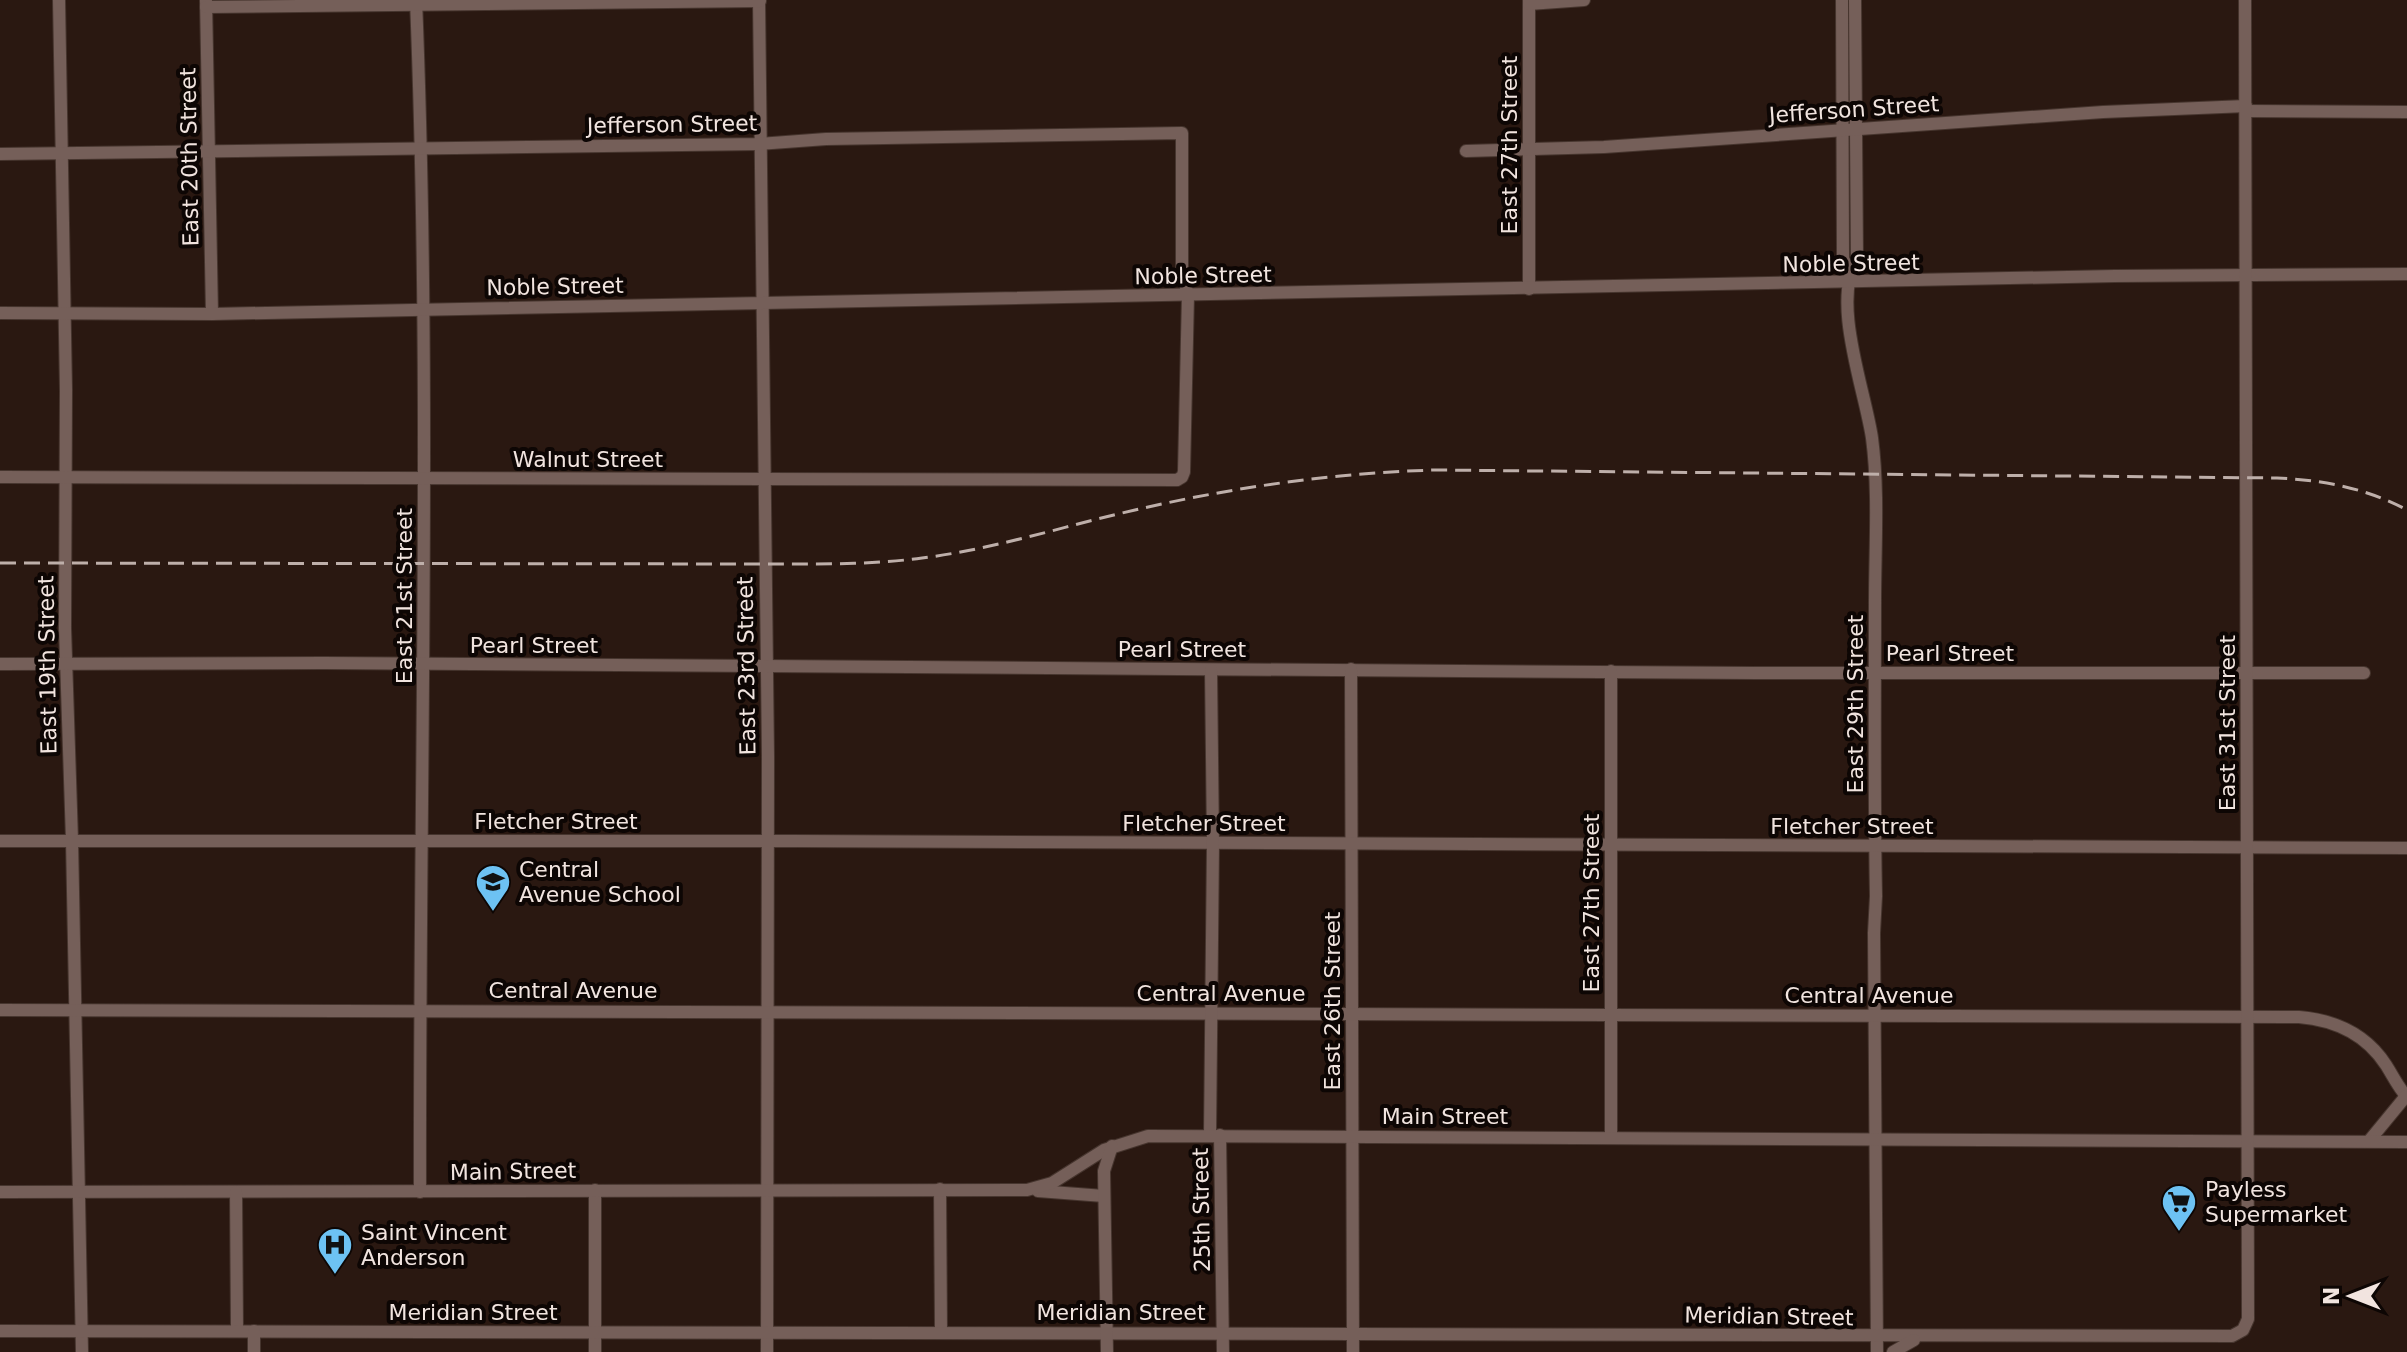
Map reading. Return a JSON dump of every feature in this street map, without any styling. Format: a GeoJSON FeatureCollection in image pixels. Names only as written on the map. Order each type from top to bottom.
{"type":"FeatureCollection","features":[{"type":"Feature","properties":{"kind":"street","name":"East 19th Street"},"geometry":{"type":"LineString","coordinates":[[59,0],[65,314],[66,664],[82,1352]]}},
{"type":"Feature","properties":{"kind":"street"},"geometry":{"type":"LineString","coordinates":[[206,3],[760,0]]}},
{"type":"Feature","properties":{"kind":"street","name":"East 23rd Street"},"geometry":{"type":"LineString","coordinates":[[760,0],[768,841],[767,1352]]}},
{"type":"Feature","properties":{"kind":"street"},"geometry":{"type":"LineString","coordinates":[[1529,2],[1584,0]]}},
{"type":"Feature","properties":{"kind":"street","name":"East 29th Street"},"geometry":{"type":"LineString","coordinates":[[1842,0],[1849,130]]}},
{"type":"Feature","properties":{"kind":"street","name":"East 29th Street"},"geometry":{"type":"LineString","coordinates":[[1855,0],[1843,259],[1849,277],[1849,321],[1854,367],[1873,447],[1877,1352]]}},
{"type":"Feature","properties":{"kind":"street","name":"East 31st Street"},"geometry":{"type":"LineString","coordinates":[[2241,1332],[2248,1319],[2245,0]]}},
{"type":"Feature","properties":{"kind":"street","name":"East 21st Street"},"geometry":{"type":"LineString","coordinates":[[416,2],[422,148],[424,478],[420,1192]]}},
{"type":"Feature","properties":{"kind":"street","name":"East 27th Street"},"geometry":{"type":"LineString","coordinates":[[1529,2],[1529,289]]}},
{"type":"Feature","properties":{"kind":"street","name":"East 20th Street"},"geometry":{"type":"LineString","coordinates":[[206,3],[212,314]]}},
{"type":"Feature","properties":{"kind":"street","name":"Jefferson Street"},"geometry":{"type":"LineString","coordinates":[[1466,151],[1604,147],[2246,108],[2407,112]]}},
{"type":"Feature","properties":{"kind":"street","name":"Jefferson Street"},"geometry":{"type":"LineString","coordinates":[[0,154],[760,144],[841,139],[1182,133],[1182,272],[1188,295]]}},
{"type":"Feature","properties":{"kind":"street","name":"Noble Street"},"geometry":{"type":"LineString","coordinates":[[0,313],[212,314],[1529,289],[1849,277],[2407,274]]}},
{"type":"Feature","properties":{"kind":"street","name":"Walnut Street"},"geometry":{"type":"LineString","coordinates":[[0,477],[1177,480],[1184,472],[1188,295]]}},
{"type":"Feature","properties":{"kind":"street","name":"Pearl Street"},"geometry":{"type":"LineString","coordinates":[[0,664],[2364,673]]}},
{"type":"Feature","properties":{"kind":"street","name":"East 26th Street"},"geometry":{"type":"LineString","coordinates":[[1351,669],[1353,1352]]}},
{"type":"Feature","properties":{"kind":"street","name":"25th Street"},"geometry":{"type":"LineString","coordinates":[[1211,670],[1211,1013],[1223,1352]]}},
{"type":"Feature","properties":{"kind":"street","name":"East 27th Street"},"geometry":{"type":"LineString","coordinates":[[1611,671],[1611,1136]]}},
{"type":"Feature","properties":{"kind":"street","name":"Fletcher Street"},"geometry":{"type":"LineString","coordinates":[[0,841],[2407,848]]}},
{"type":"Feature","properties":{"kind":"street","name":"Central Avenue"},"geometry":{"type":"LineString","coordinates":[[0,1010],[420,1009],[2315,1018],[2345,1028],[2376,1051],[2407,1097]]}},
{"type":"Feature","properties":{"kind":"street"},"geometry":{"type":"LineString","coordinates":[[2369,1141],[2407,1097]]}},
{"type":"Feature","properties":{"kind":"street","name":"Main Street"},"geometry":{"type":"LineString","coordinates":[[1027,1190],[1052,1183],[1112,1146],[1148,1136],[2248,1141]]}},
{"type":"Feature","properties":{"kind":"street"},"geometry":{"type":"LineString","coordinates":[[2248,1141],[2407,1142]]}},
{"type":"Feature","properties":{"kind":"street"},"geometry":{"type":"LineString","coordinates":[[1107,1352],[1104,1196],[1105,1165],[1112,1146]]}},
{"type":"Feature","properties":{"kind":"street"},"geometry":{"type":"LineString","coordinates":[[940,1189],[941,1332]]}},
{"type":"Feature","properties":{"kind":"street","name":"Main Street"},"geometry":{"type":"LineString","coordinates":[[0,1192],[940,1189],[1027,1190],[1104,1196]]}},
{"type":"Feature","properties":{"kind":"street"},"geometry":{"type":"LineString","coordinates":[[595,1190],[595,1352]]}},
{"type":"Feature","properties":{"kind":"street"},"geometry":{"type":"LineString","coordinates":[[236,1192],[237,1331]]}},
{"type":"Feature","properties":{"kind":"street","name":"Meridian Street"},"geometry":{"type":"LineString","coordinates":[[0,1331],[1222,1332],[1877,1337],[2232,1336],[2241,1332]]}},
{"type":"Feature","properties":{"kind":"street"},"geometry":{"type":"LineString","coordinates":[[254,1331],[254,1352]]}},
{"type":"Feature","properties":{"kind":"street"},"geometry":{"type":"LineString","coordinates":[[1893,1352],[1910,1341],[1934,1336]]}},
{"type":"Feature","properties":{"kind":"railway"},"geometry":{"type":"LineString","coordinates":[[0,563],[883,562],[976,549],[1209,494],[1359,474],[1435,470],[2277,478],[2344,486],[2407,510]]}},
{"type":"Feature","properties":{"kind":"place","name":"Central Avenue School"},"geometry":{"type":"Point","coordinates":[493,913]}},
{"type":"Feature","properties":{"kind":"place","name":"Payless Supermarket"},"geometry":{"type":"Point","coordinates":[2179,1233]}},
{"type":"Feature","properties":{"kind":"place","name":"Saint Vincent Anderson"},"geometry":{"type":"Point","coordinates":[335,1276]}}]}
